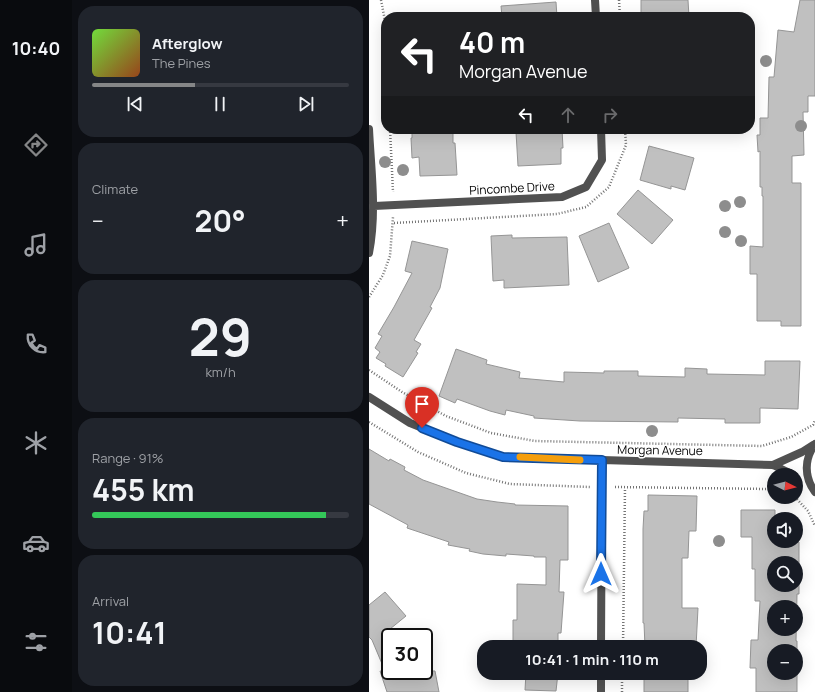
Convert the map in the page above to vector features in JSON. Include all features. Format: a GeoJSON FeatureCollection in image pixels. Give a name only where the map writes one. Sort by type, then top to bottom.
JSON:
{"type":"FeatureCollection","features":[{"type":"Feature","properties":{"kind":"street"},"geometry":{"type":"LineString","coordinates":[[595,0],[596,12]]}},
{"type":"Feature","properties":{"kind":"street"},"geometry":{"type":"LineString","coordinates":[[369,129],[374,206],[372,236],[369,252]]}},
{"type":"Feature","properties":{"kind":"street","name":"Pincombe Drive"},"geometry":{"type":"LineString","coordinates":[[374,206],[562,198],[586,187],[602,160],[601,134]]}},
{"type":"Feature","properties":{"kind":"street","name":"Morgan Avenue"},"geometry":{"type":"LineString","coordinates":[[369,397],[410,423],[457,442],[503,457],[773,465],[780,468]]}},
{"type":"Feature","properties":{"kind":"street"},"geometry":{"type":"LineString","coordinates":[[814,490],[807,473],[807,465],[808,457],[815,444]]}},
{"type":"Feature","properties":{"kind":"street","name":"Morgan Avenue"},"geometry":{"type":"LineString","coordinates":[[773,465],[802,452],[815,444]]}},
{"type":"Feature","properties":{"kind":"street"},"geometry":{"type":"LineString","coordinates":[[601,640],[602,460]]}},
{"type":"Feature","properties":{"kind":"street","name":"Morgan Avenue"},"geometry":{"type":"LineString","coordinates":[[803,481],[814,490]]}},
{"type":"Feature","properties":{"kind":"street"},"geometry":{"type":"LineString","coordinates":[[601,680],[601,692]]}},
{"type":"Feature","properties":{"kind":"path"},"geometry":{"type":"LineString","coordinates":[[381,0],[383,12]]}},
{"type":"Feature","properties":{"kind":"path"},"geometry":{"type":"LineString","coordinates":[[619,0],[620,12]]}},
{"type":"Feature","properties":{"kind":"path"},"geometry":{"type":"LineString","coordinates":[[369,370],[403,392],[446,416],[491,433],[535,441],[762,446],[791,437],[813,425],[815,420]]}},
{"type":"Feature","properties":{"kind":"path"},"geometry":{"type":"LineString","coordinates":[[369,422],[417,452],[466,473],[510,484],[602,487],[767,489]]}},
{"type":"Feature","properties":{"kind":"path"},"geometry":{"type":"LineString","coordinates":[[623,640],[625,487]]}},
{"type":"Feature","properties":{"kind":"path"},"geometry":{"type":"LineString","coordinates":[[802,504],[809,511],[815,526]]}},
{"type":"Feature","properties":{"kind":"path"},"geometry":{"type":"LineString","coordinates":[[622,680],[622,692]]}},
{"type":"Feature","properties":{"kind":"building"},"geometry":{"type":"Polygon","coordinates":[[[641,0],[688,0],[689,12],[641,12],[641,0]]]}},
{"type":"Feature","properties":{"kind":"building"},"geometry":{"type":"Polygon","coordinates":[[[800,0],[815,0],[815,96],[808,96],[808,112],[803,112],[804,155],[792,156],[792,183],[801,183],[801,326],[781,326],[781,321],[757,321],[757,274],[750,274],[750,246],[763,247],[763,196],[762,187],[760,187],[760,151],[758,152],[757,135],[760,135],[760,118],[768,118],[769,77],[774,77],[778,30],[794,32],[800,0]]]}},
{"type":"Feature","properties":{"kind":"building"},"geometry":{"type":"Polygon","coordinates":[[[556,2],[557,12],[502,12],[501,6],[556,2]]]}},
{"type":"Feature","properties":{"kind":"building"},"geometry":{"type":"Polygon","coordinates":[[[412,134],[453,134],[457,175],[420,176],[419,157],[412,158],[412,134]]]}},
{"type":"Feature","properties":{"kind":"building"},"geometry":{"type":"Polygon","coordinates":[[[516,134],[562,134],[563,148],[561,148],[561,164],[518,166],[516,134]]]}},
{"type":"Feature","properties":{"kind":"building"},"geometry":{"type":"Polygon","coordinates":[[[649,146],[694,158],[685,190],[671,186],[671,189],[640,180],[649,146]]]}},
{"type":"Feature","properties":{"kind":"building"},"geometry":{"type":"Polygon","coordinates":[[[638,190],[673,220],[652,244],[617,214],[638,190]]]}},
{"type":"Feature","properties":{"kind":"building"},"geometry":{"type":"Polygon","coordinates":[[[609,223],[629,268],[598,282],[579,236],[609,223]]]}},
{"type":"Feature","properties":{"kind":"building"},"geometry":{"type":"Polygon","coordinates":[[[512,235],[512,238],[567,237],[569,285],[504,288],[504,280],[493,281],[491,236],[512,235]]]}},
{"type":"Feature","properties":{"kind":"building"},"geometry":{"type":"Polygon","coordinates":[[[412,241],[448,249],[440,288],[430,307],[432,308],[414,340],[421,344],[416,352],[418,353],[403,377],[385,366],[386,364],[376,358],[380,352],[375,348],[382,336],[378,334],[412,273],[405,271],[412,241]]]}},
{"type":"Feature","properties":{"kind":"building"},"geometry":{"type":"Polygon","coordinates":[[[456,349],[487,360],[486,364],[520,372],[519,378],[564,382],[564,372],[604,373],[604,371],[638,371],[638,376],[685,377],[685,368],[707,369],[707,374],[765,375],[765,361],[800,361],[798,409],[760,408],[760,423],[725,423],[725,419],[678,418],[678,422],[580,421],[534,418],[534,416],[506,410],[505,415],[457,399],[455,403],[439,396],[456,349]]]}},
{"type":"Feature","properties":{"kind":"building"},"geometry":{"type":"Polygon","coordinates":[[[369,449],[389,461],[390,459],[405,467],[404,470],[423,480],[477,499],[515,505],[568,506],[568,560],[560,560],[559,592],[564,592],[561,633],[558,633],[558,640],[513,640],[513,620],[517,620],[517,584],[546,585],[546,557],[483,554],[469,551],[470,549],[448,545],[449,542],[407,528],[408,525],[369,504],[369,449]]]}},
{"type":"Feature","properties":{"kind":"building"},"geometry":{"type":"Polygon","coordinates":[[[648,495],[697,496],[696,531],[689,531],[688,558],[682,558],[682,608],[698,608],[696,640],[645,640],[643,623],[643,529],[644,511],[648,511],[648,495]]]}},
{"type":"Feature","properties":{"kind":"building"},"geometry":{"type":"Polygon","coordinates":[[[741,510],[775,510],[775,512],[767,512],[767,548],[799,548],[799,556],[767,556],[767,592],[799,592],[799,594],[797,594],[797,600],[767,600],[767,636],[796,636],[797,644],[767,644],[767,680],[797,680],[797,692],[756,692],[756,668],[750,668],[751,640],[758,640],[760,601],[755,601],[755,569],[752,569],[752,537],[741,537],[741,510]]]}},
{"type":"Feature","properties":{"kind":"building"},"geometry":{"type":"Polygon","coordinates":[[[385,592],[406,616],[391,628],[381,628],[381,661],[372,640],[369,637],[369,605],[385,592]]]}},
{"type":"Feature","properties":{"kind":"building"},"geometry":{"type":"Polygon","coordinates":[[[433,671],[435,671],[439,692],[387,692],[383,680],[433,680],[433,671]]]}},
{"type":"Feature","properties":{"kind":"building"},"geometry":{"type":"Polygon","coordinates":[[[526,680],[557,680],[556,691],[525,690],[526,680]]]}},
{"type":"Feature","properties":{"kind":"building"},"geometry":{"type":"Polygon","coordinates":[[[644,680],[688,680],[688,692],[644,692],[644,680]]]}},
{"type":"Feature","properties":{"kind":"slow traffic"},"geometry":{"type":"LineString","coordinates":[[520,457],[580,460]]}},
{"type":"Feature","properties":{"kind":"route"},"geometry":{"type":"LineString","coordinates":[[422,428],[457,442],[503,457],[602,460],[601,574]]}}]}
